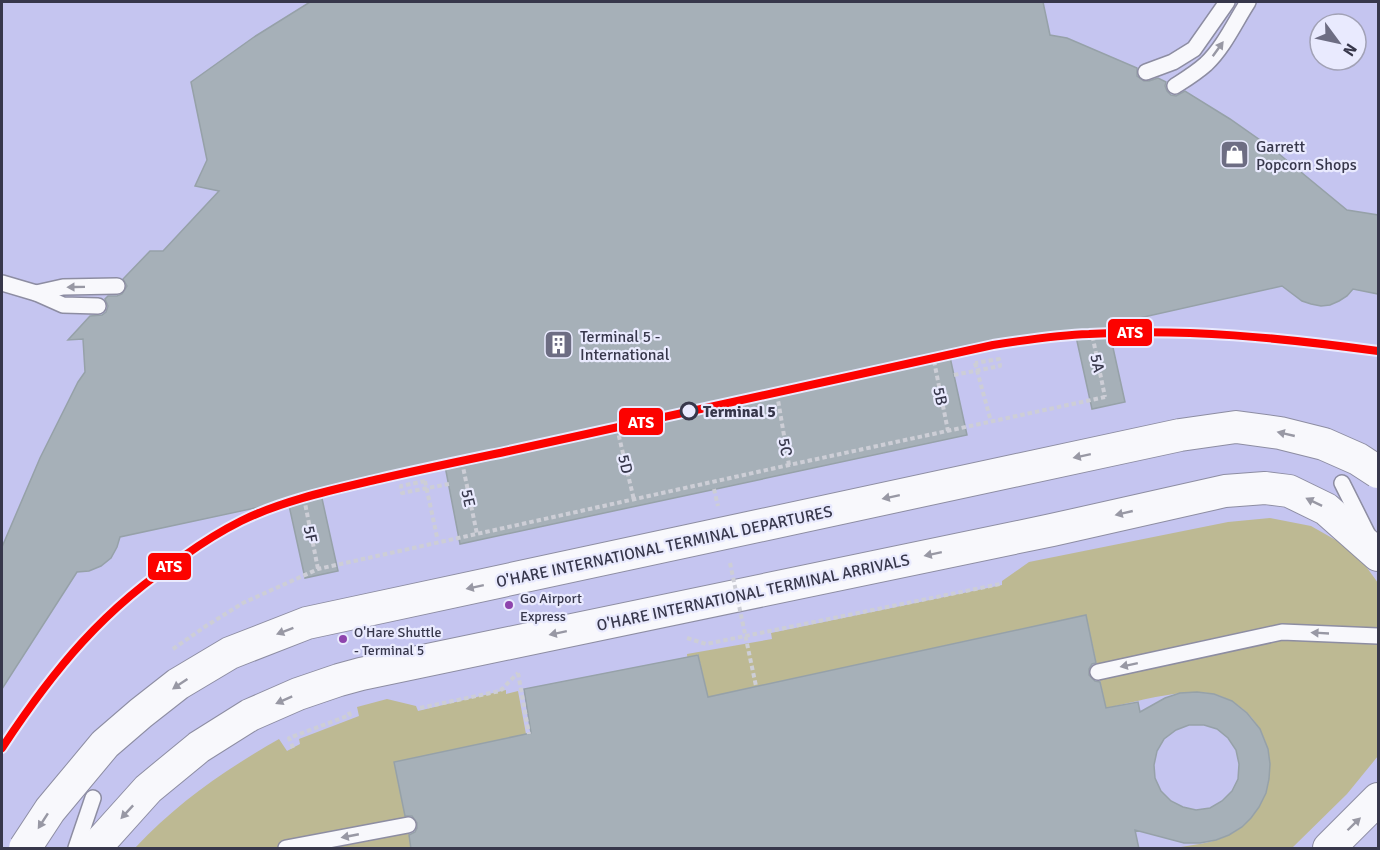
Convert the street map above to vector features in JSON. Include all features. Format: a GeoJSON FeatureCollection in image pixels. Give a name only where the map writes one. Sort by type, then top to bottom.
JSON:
{"type":"FeatureCollection","features":[{"type":"Feature","properties":{"kind":"street","name":"O'HARE INTERNATIONAL TERMINAL DEPARTURES"},"geometry":{"type":"LineString","coordinates":[[25,849],[50,810],[105,744],[141,713],[178,684],[230,653],[307,623],[1214,430],[1236,427],[1280,433],[1324,444],[1358,459],[1378,472]]}},
{"type":"Feature","properties":{"kind":"street","name":"O'HARE INTERNATIONAL TERMINAL ARRIVALS"},"geometry":{"type":"LineString","coordinates":[[94,849],[148,789],[199,747],[250,715],[298,694],[361,674],[1052,530],[1225,490],[1265,488],[1289,491],[1326,508],[1377,553]]}},
{"type":"Feature","properties":{"kind":"street"},"geometry":{"type":"LineString","coordinates":[[1329,849],[1378,799]]}},
{"type":"Feature","properties":{"kind":"lane"},"geometry":{"type":"LineString","coordinates":[[1146,72],[1173,62],[1194,49],[1227,2]]}},
{"type":"Feature","properties":{"kind":"lane"},"geometry":{"type":"LineString","coordinates":[[1175,86],[1208,63],[1248,2]]}},
{"type":"Feature","properties":{"kind":"lane"},"geometry":{"type":"LineString","coordinates":[[2,283],[36,293],[63,305],[98,306]]}},
{"type":"Feature","properties":{"kind":"lane"},"geometry":{"type":"LineString","coordinates":[[36,293],[63,287],[117,286]]}},
{"type":"Feature","properties":{"kind":"lane","name":"O'HARE INTERNATIONAL TERMINAL ARRIVALS"},"geometry":{"type":"LineString","coordinates":[[1342,483],[1377,553]]}},
{"type":"Feature","properties":{"kind":"lane"},"geometry":{"type":"LineString","coordinates":[[1098,672],[1282,632],[1378,636]]}},
{"type":"Feature","properties":{"kind":"lane"},"geometry":{"type":"LineString","coordinates":[[76,849],[93,798]]}},
{"type":"Feature","properties":{"kind":"lane"},"geometry":{"type":"LineString","coordinates":[[286,849],[408,825]]}},
{"type":"Feature","properties":{"kind":"path","name":"5A"},"geometry":{"type":"LineString","coordinates":[[1091,329],[1105,397]]}},
{"type":"Feature","properties":{"kind":"path"},"geometry":{"type":"LineString","coordinates":[[954,375],[1000,366],[999,359],[975,363],[990,418]]}},
{"type":"Feature","properties":{"kind":"path","name":"5B"},"geometry":{"type":"LineString","coordinates":[[934,361],[948,431]]}},
{"type":"Feature","properties":{"kind":"path","name":"5C"},"geometry":{"type":"LineString","coordinates":[[777,394],[789,465]]}},
{"type":"Feature","properties":{"kind":"path","name":"5D"},"geometry":{"type":"LineString","coordinates":[[617,428],[634,500]]}},
{"type":"Feature","properties":{"kind":"path","name":"5E"},"geometry":{"type":"LineString","coordinates":[[462,462],[477,534]]}},
{"type":"Feature","properties":{"kind":"path"},"geometry":{"type":"LineString","coordinates":[[437,537],[425,481],[401,486],[402,494],[449,484]]}},
{"type":"Feature","properties":{"kind":"path"},"geometry":{"type":"LineString","coordinates":[[714,489],[718,510]]}},
{"type":"Feature","properties":{"kind":"path","name":"5F"},"geometry":{"type":"LineString","coordinates":[[304,498],[318,569]]}},
{"type":"Feature","properties":{"kind":"path"},"geometry":{"type":"LineString","coordinates":[[728,553],[756,686]]}},
{"type":"Feature","properties":{"kind":"path"},"geometry":{"type":"LineString","coordinates":[[682,636],[706,644],[1000,584]]}},
{"type":"Feature","properties":{"kind":"path"},"geometry":{"type":"LineString","coordinates":[[420,708],[500,691],[518,673],[529,734]]}},
{"type":"Feature","properties":{"kind":"path"},"geometry":{"type":"LineString","coordinates":[[293,748],[289,738],[350,715],[348,710]]}},
{"type":"Feature","properties":{"kind":"shaded area"},"geometry":{"type":"Polygon","coordinates":[[[2,2],[1378,2],[1378,848],[2,848],[2,2]]]}},
{"type":"Feature","properties":{"kind":"shaded area"},"geometry":{"type":"Polygon","coordinates":[[[1270,518],[1311,526],[1355,551],[1378,583],[1378,756],[1347,794],[1292,848],[1175,848],[1229,835],[1244,825],[1258,809],[1267,790],[1270,770],[1268,750],[1261,732],[1250,716],[1234,703],[1214,694],[1189,692],[1106,708],[1086,615],[708,697],[698,654],[688,666],[687,654],[772,639],[771,633],[1002,585],[1002,581],[1029,562],[1228,522],[1270,518]]]}},
{"type":"Feature","properties":{"kind":"shaded area"},"geometry":{"type":"Polygon","coordinates":[[[506,690],[506,694],[518,691],[526,734],[402,801],[411,848],[135,848],[185,801],[279,739],[287,751],[300,744],[299,739],[359,716],[357,707],[387,699],[416,706],[418,711],[506,690]]]}},
{"type":"Feature","properties":{"kind":"building","name":"Terminal 5 - International"},"geometry":{"type":"Polygon","coordinates":[[[310,2],[1043,2],[1050,35],[1067,38],[1137,68],[1137,76],[1144,81],[1158,78],[1166,82],[1165,86],[1171,95],[1176,96],[1185,91],[1273,149],[1347,210],[1378,215],[1378,294],[1353,289],[1339,301],[1321,306],[1302,301],[1282,286],[1108,325],[1125,402],[1092,409],[1075,332],[950,357],[967,435],[460,544],[445,466],[321,494],[338,571],[305,578],[288,501],[120,537],[111,558],[101,566],[89,571],[77,572],[2,689],[2,547],[40,458],[85,372],[83,339],[68,340],[90,316],[102,315],[106,312],[108,306],[105,299],[108,296],[122,294],[127,286],[123,279],[150,251],[163,251],[219,191],[195,186],[207,160],[191,82],[254,37],[310,2]]]}},
{"type":"Feature","properties":{"kind":"building"},"geometry":{"type":"Polygon","coordinates":[[[1086,615],[1096,663],[1092,664],[1089,669],[1089,675],[1095,681],[1100,682],[1106,708],[1138,702],[1140,712],[1165,698],[1180,693],[1197,692],[1214,694],[1232,701],[1247,713],[1260,729],[1268,749],[1269,779],[1266,793],[1259,807],[1242,827],[1229,835],[1200,843],[1184,843],[1135,830],[1139,849],[411,849],[409,835],[415,832],[417,823],[412,816],[405,816],[394,762],[531,733],[524,689],[698,655],[708,697],[1086,615]],[[1189,725],[1176,730],[1164,739],[1157,751],[1154,765],[1155,778],[1161,791],[1171,801],[1196,810],[1210,808],[1222,801],[1232,791],[1238,779],[1239,764],[1236,750],[1228,738],[1217,729],[1204,725],[1189,725]]]}},
{"type":"Feature","properties":{"kind":"transit line","name":"ATS"},"geometry":{"type":"LineString","coordinates":[[2,748],[61,666],[82,642],[129,597],[155,576],[226,529],[274,507],[308,496],[993,345],[1065,335],[1125,332],[1198,333],[1270,338],[1378,351]]}},
{"type":"Feature","properties":{"kind":"place","name":"Garrett Popcorn Shops"},"geometry":{"type":"Point","coordinates":[1235,155]}},
{"type":"Feature","properties":{"kind":"place","name":"Terminal 5 - International"},"geometry":{"type":"Point","coordinates":[559,345]}},
{"type":"Feature","properties":{"kind":"place","name":"Terminal 5"},"geometry":{"type":"Point","coordinates":[689,411]}},
{"type":"Feature","properties":{"kind":"place","name":"Go Airport Express"},"geometry":{"type":"Point","coordinates":[509,605]}},
{"type":"Feature","properties":{"kind":"place","name":"O'Hare Shuttle - Terminal 5"},"geometry":{"type":"Point","coordinates":[343,639]}}]}
